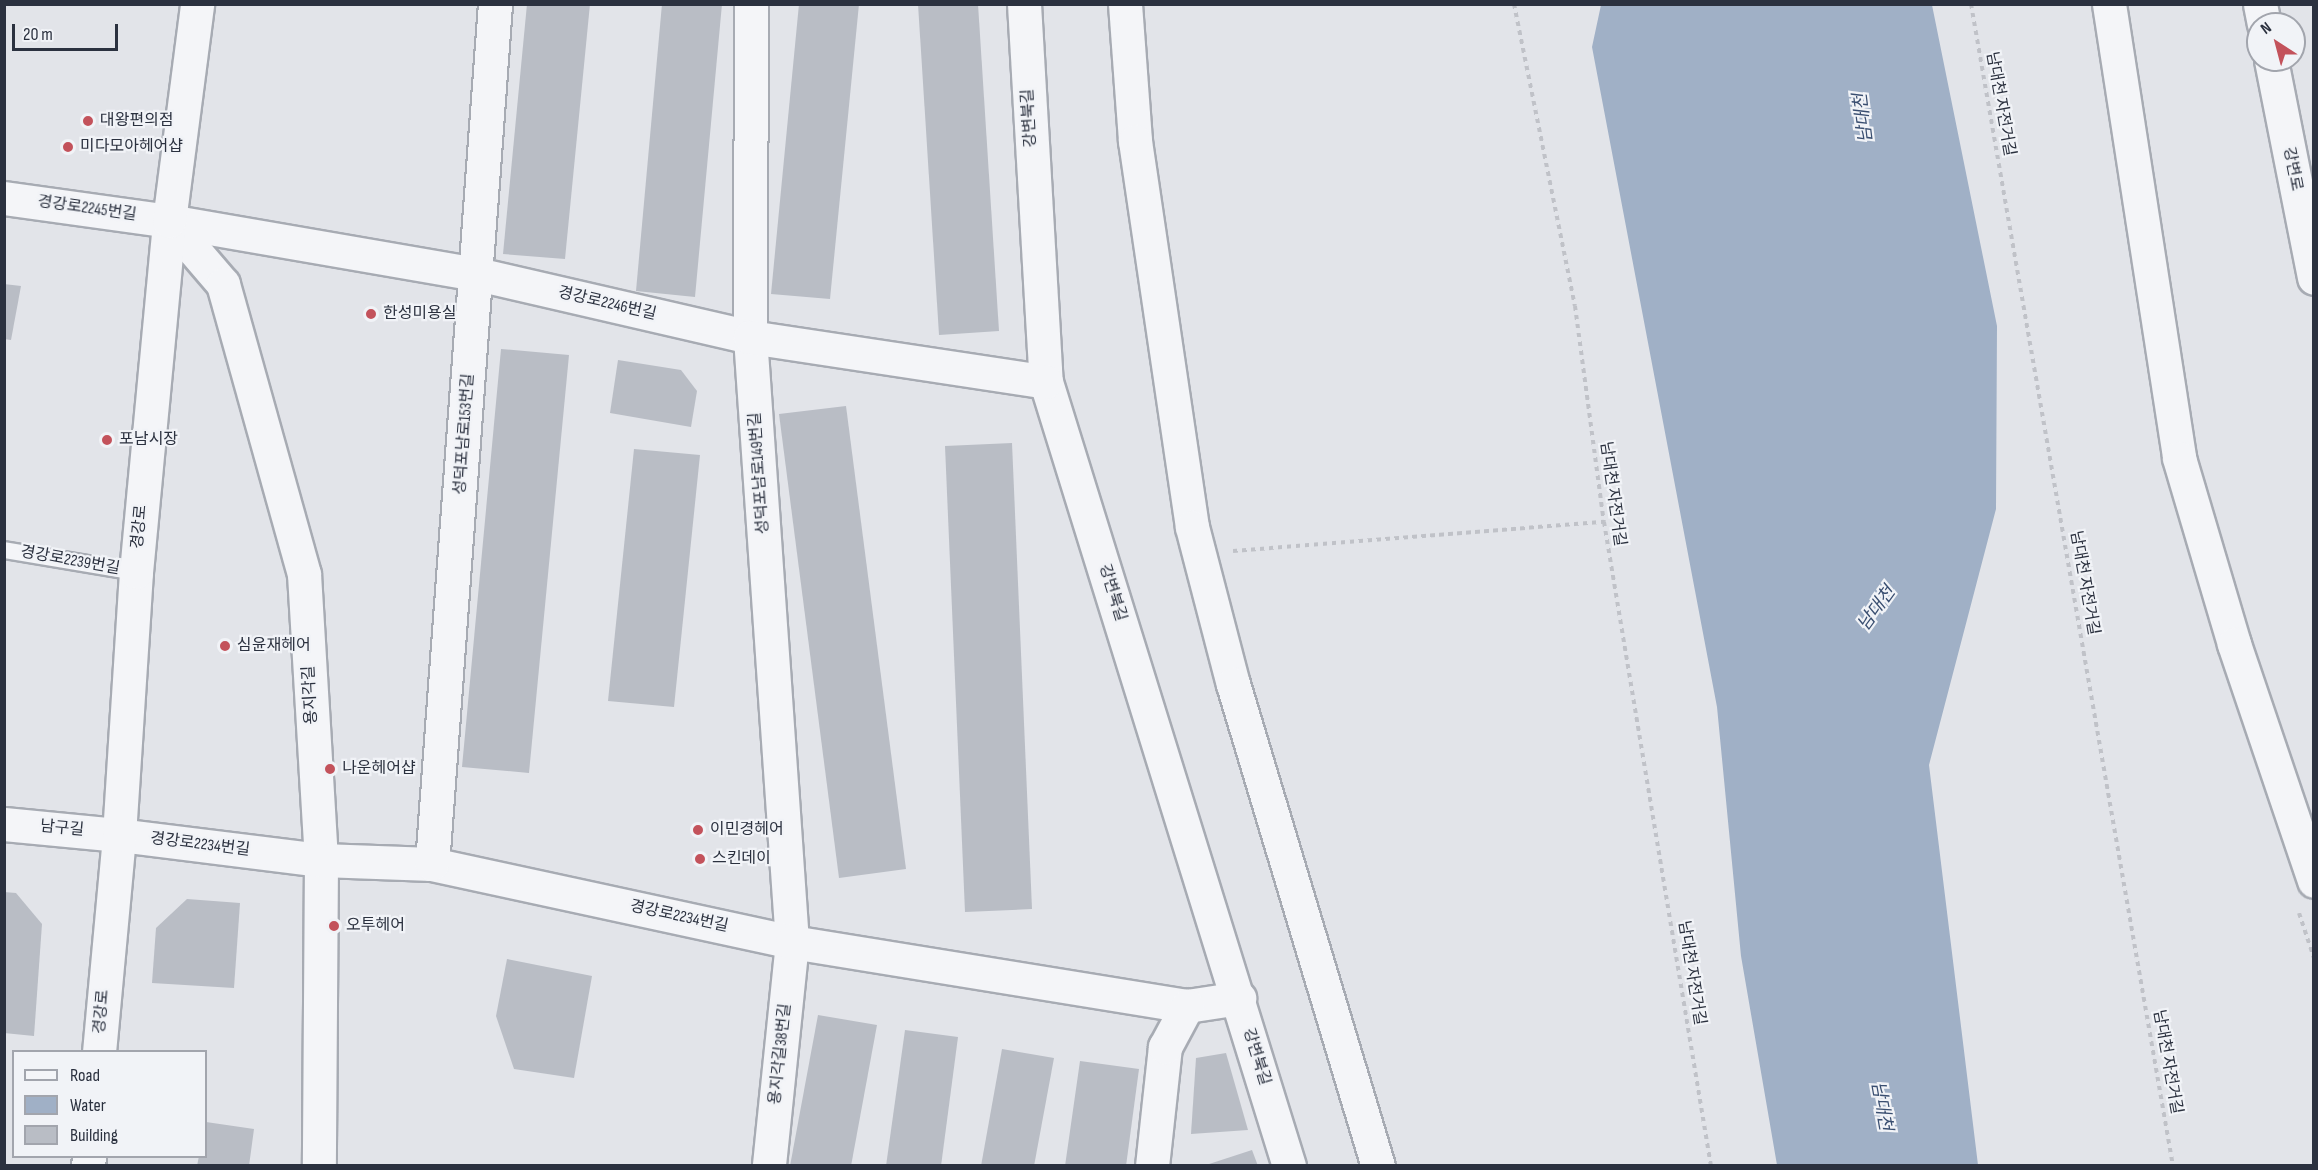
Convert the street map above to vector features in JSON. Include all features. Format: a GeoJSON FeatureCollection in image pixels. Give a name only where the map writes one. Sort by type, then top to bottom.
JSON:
{"type":"FeatureCollection","features":[{"type":"Feature","properties":{"kind":"street","name":"경강로"},"geometry":{"type":"LineString","coordinates":[[99,1050],[119,835],[136,572],[169,220],[197,4]]}},
{"type":"Feature","properties":{"kind":"street","name":"성덕포남로153번길"},"geometry":{"type":"LineString","coordinates":[[432,864],[495,4]]}},
{"type":"Feature","properties":{"kind":"street","name":"성덕포남로149번길"},"geometry":{"type":"LineString","coordinates":[[752,4],[750,337],[792,942]]}},
{"type":"Feature","properties":{"kind":"street","name":"강변북길"},"geometry":{"type":"LineString","coordinates":[[1024,4],[1046,382],[1239,998],[1289,1166]]}},
{"type":"Feature","properties":{"kind":"street"},"geometry":{"type":"LineString","coordinates":[[1125,4],[1136,141],[1192,527],[1233,684],[1378,1166]]}},
{"type":"Feature","properties":{"kind":"street"},"geometry":{"type":"LineString","coordinates":[[2109,4],[2179,458],[2234,644],[2313,881]]}},
{"type":"Feature","properties":{"kind":"street","name":"강변로"},"geometry":{"type":"LineString","coordinates":[[2273,72],[2313,278]]}},
{"type":"Feature","properties":{"kind":"street","name":"경강로2245번길"},"geometry":{"type":"LineString","coordinates":[[4,198],[169,220]]}},
{"type":"Feature","properties":{"kind":"street","name":"경강로2246번길"},"geometry":{"type":"LineString","coordinates":[[169,220],[477,274],[750,337],[1046,382]]}},
{"type":"Feature","properties":{"kind":"street","name":"용지각길"},"geometry":{"type":"LineString","coordinates":[[169,220],[224,284],[304,574],[321,860],[319,1166]]}},
{"type":"Feature","properties":{"kind":"street","name":"남구길"},"geometry":{"type":"LineString","coordinates":[[4,824],[119,835]]}},
{"type":"Feature","properties":{"kind":"street","name":"경강로2234번길"},"geometry":{"type":"LineString","coordinates":[[119,835],[321,860],[432,864],[792,942],[1187,1006],[1239,998]]}},
{"type":"Feature","properties":{"kind":"street","name":"용지각길38번길"},"geometry":{"type":"LineString","coordinates":[[769,1166],[792,942]]}},
{"type":"Feature","properties":{"kind":"street"},"geometry":{"type":"LineString","coordinates":[[1152,1166],[1164,1047],[1187,1006]]}},
{"type":"Feature","properties":{"kind":"lane","name":"경강로2239번길"},"geometry":{"type":"LineString","coordinates":[[4,550],[136,572]]}},
{"type":"Feature","properties":{"kind":"path","name":"남대천 자전거길"},"geometry":{"type":"LineString","coordinates":[[1514,4],[1575,306],[1604,522],[1711,1166]]}},
{"type":"Feature","properties":{"kind":"path","name":"남대천 자전거길"},"geometry":{"type":"LineString","coordinates":[[1971,4],[2173,1166]]}},
{"type":"Feature","properties":{"kind":"path"},"geometry":{"type":"LineString","coordinates":[[1200,553],[1604,522]]}},
{"type":"Feature","properties":{"kind":"water","name":"남대천"},"geometry":{"type":"Polygon","coordinates":[[[1601,5],[1932,5],[1997,326],[1996,509],[1929,765],[1978,1165],[1777,1165],[1741,956],[1717,707],[1592,47],[1601,5]]]}},
{"type":"Feature","properties":{"kind":"building"},"geometry":{"type":"Polygon","coordinates":[[[527,4],[590,4],[565,259],[503,254],[527,4]]]}},
{"type":"Feature","properties":{"kind":"building"},"geometry":{"type":"Polygon","coordinates":[[[662,4],[722,4],[695,297],[636,291],[662,4]]]}},
{"type":"Feature","properties":{"kind":"building"},"geometry":{"type":"Polygon","coordinates":[[[799,4],[859,4],[830,299],[771,294],[799,4]]]}},
{"type":"Feature","properties":{"kind":"building"},"geometry":{"type":"Polygon","coordinates":[[[918,4],[978,4],[999,331],[939,335],[918,4]]]}},
{"type":"Feature","properties":{"kind":"building"},"geometry":{"type":"Polygon","coordinates":[[[4,284],[21,286],[11,340],[4,339],[4,284]]]}},
{"type":"Feature","properties":{"kind":"building"},"geometry":{"type":"Polygon","coordinates":[[[501,349],[569,355],[529,773],[462,767],[501,349]]]}},
{"type":"Feature","properties":{"kind":"building"},"geometry":{"type":"Polygon","coordinates":[[[618,360],[681,370],[697,391],[691,427],[610,413],[618,360]]]}},
{"type":"Feature","properties":{"kind":"building"},"geometry":{"type":"Polygon","coordinates":[[[846,406],[906,869],[839,878],[779,414],[846,406]]]}},
{"type":"Feature","properties":{"kind":"building"},"geometry":{"type":"Polygon","coordinates":[[[1012,443],[1032,909],[965,912],[945,446],[1012,443]]]}},
{"type":"Feature","properties":{"kind":"building"},"geometry":{"type":"Polygon","coordinates":[[[634,449],[700,455],[674,707],[608,701],[634,449]]]}},
{"type":"Feature","properties":{"kind":"building"},"geometry":{"type":"Polygon","coordinates":[[[4,892],[16,893],[42,924],[34,1036],[4,1033],[4,892]]]}},
{"type":"Feature","properties":{"kind":"building"},"geometry":{"type":"Polygon","coordinates":[[[187,899],[240,903],[234,988],[152,983],[156,928],[187,899]]]}},
{"type":"Feature","properties":{"kind":"building"},"geometry":{"type":"Polygon","coordinates":[[[507,959],[592,976],[574,1078],[514,1069],[496,1016],[507,959]]]}},
{"type":"Feature","properties":{"kind":"building"},"geometry":{"type":"Polygon","coordinates":[[[818,1015],[877,1025],[851,1166],[790,1166],[818,1015]]]}},
{"type":"Feature","properties":{"kind":"building"},"geometry":{"type":"Polygon","coordinates":[[[905,1030],[958,1037],[941,1166],[886,1166],[905,1030]]]}},
{"type":"Feature","properties":{"kind":"building"},"geometry":{"type":"Polygon","coordinates":[[[1002,1049],[1054,1058],[1034,1166],[981,1166],[1002,1049]]]}},
{"type":"Feature","properties":{"kind":"building"},"geometry":{"type":"Polygon","coordinates":[[[1226,1053],[1248,1130],[1191,1134],[1196,1058],[1226,1053]]]}},
{"type":"Feature","properties":{"kind":"building"},"geometry":{"type":"Polygon","coordinates":[[[1080,1061],[1139,1069],[1126,1166],[1065,1166],[1080,1061]]]}},
{"type":"Feature","properties":{"kind":"building"},"geometry":{"type":"Polygon","coordinates":[[[207,1122],[254,1129],[249,1166],[197,1166],[199,1158],[207,1158],[207,1122]]]}},
{"type":"Feature","properties":{"kind":"building"},"geometry":{"type":"Polygon","coordinates":[[[1252,1150],[1258,1166],[1206,1166],[1206,1165],[1252,1150]]]}},
{"type":"Feature","properties":{"kind":"place","name":"대왕편의점"},"geometry":{"type":"Point","coordinates":[88,121]}},
{"type":"Feature","properties":{"kind":"place","name":"미다모아헤어샵"},"geometry":{"type":"Point","coordinates":[68,147]}},
{"type":"Feature","properties":{"kind":"place","name":"한성미용실"},"geometry":{"type":"Point","coordinates":[371,314]}},
{"type":"Feature","properties":{"kind":"place","name":"포남시장"},"geometry":{"type":"Point","coordinates":[107,440]}},
{"type":"Feature","properties":{"kind":"place","name":"심윤재헤어"},"geometry":{"type":"Point","coordinates":[225,646]}},
{"type":"Feature","properties":{"kind":"place","name":"나운헤어샵"},"geometry":{"type":"Point","coordinates":[330,769]}},
{"type":"Feature","properties":{"kind":"place","name":"이민경헤어"},"geometry":{"type":"Point","coordinates":[698,830]}},
{"type":"Feature","properties":{"kind":"place","name":"스킨데이"},"geometry":{"type":"Point","coordinates":[700,859]}},
{"type":"Feature","properties":{"kind":"place","name":"오투헤어"},"geometry":{"type":"Point","coordinates":[334,926]}}]}
